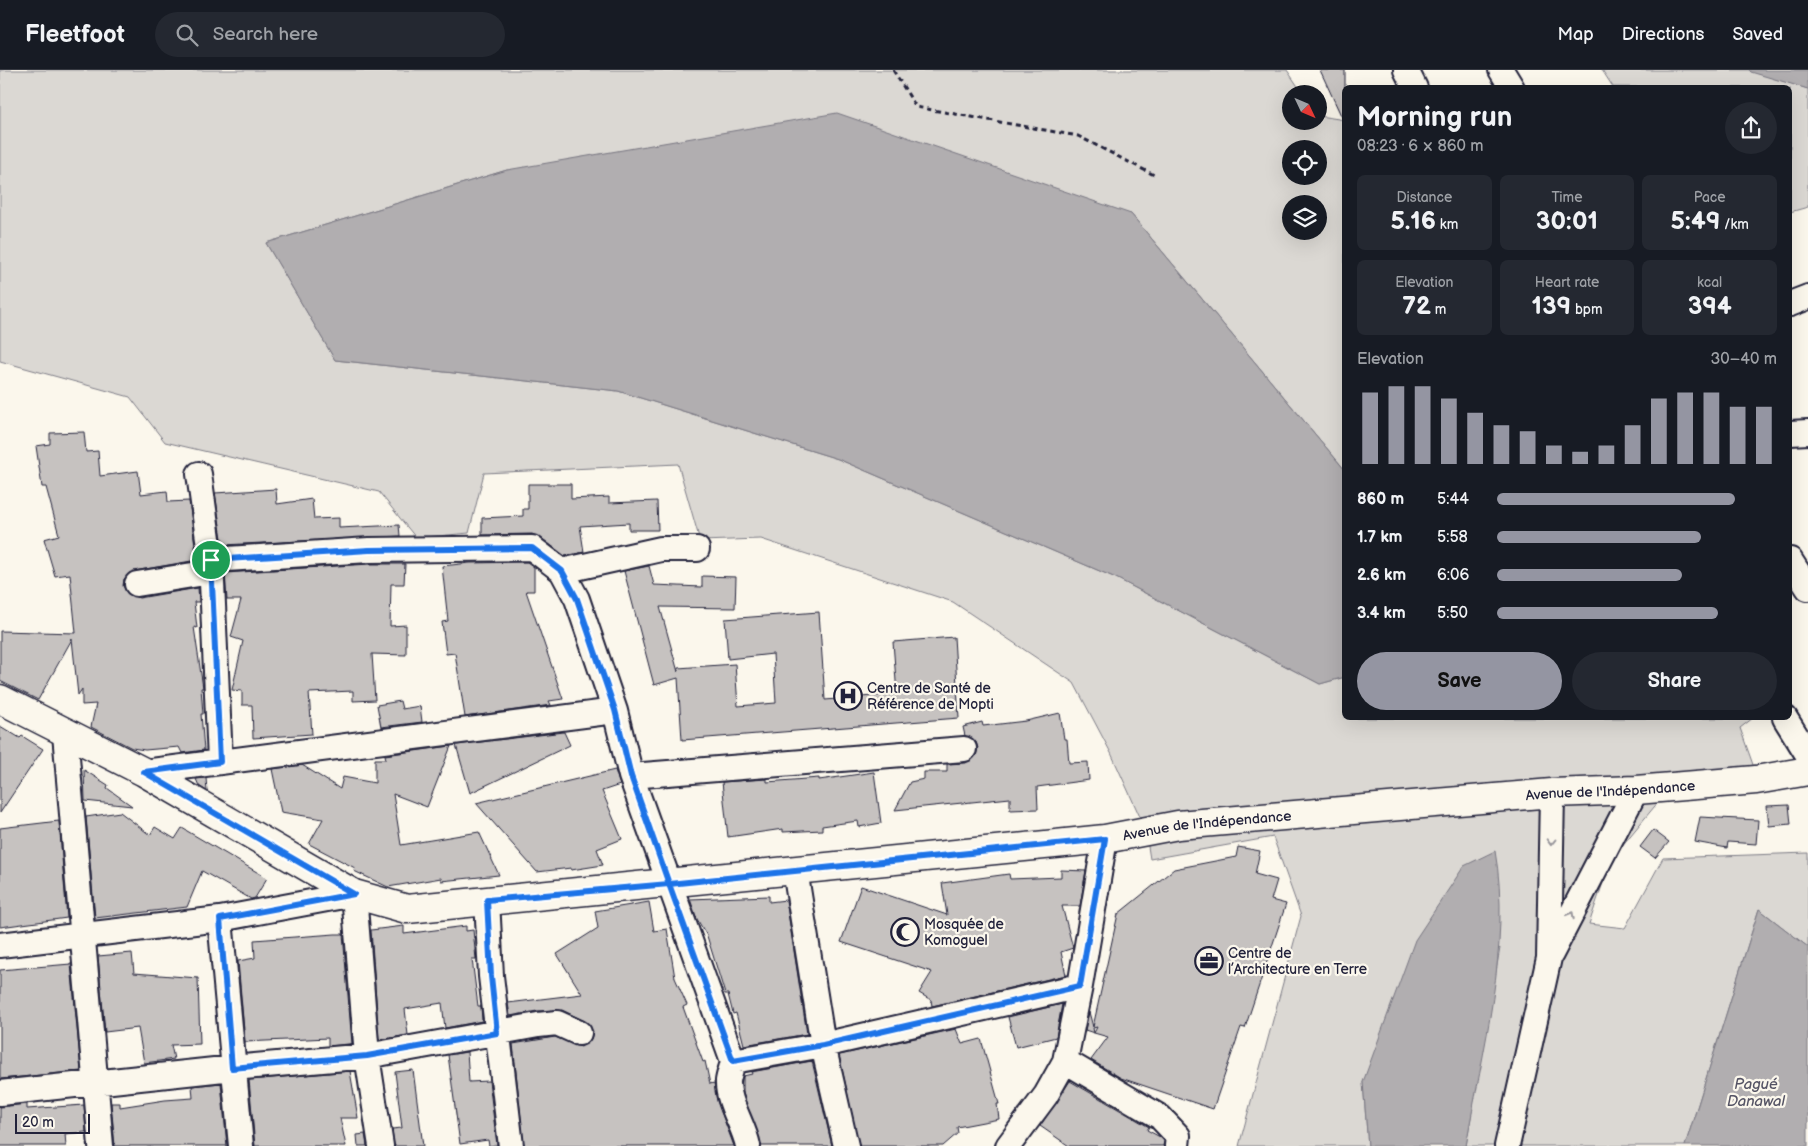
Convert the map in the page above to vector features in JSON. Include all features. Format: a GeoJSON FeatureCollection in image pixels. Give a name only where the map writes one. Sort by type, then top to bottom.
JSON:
{"type":"FeatureCollection","features":[{"type":"Feature","properties":{"kind":"main road","name":"Avenue de l'Indépendance"},"geometry":{"type":"LineString","coordinates":[[0,699],[65,734],[144,772],[354,894],[407,909],[1105,839],[1178,826],[1552,793],[1636,790],[1756,780],[1808,771]]}},
{"type":"Feature","properties":{"kind":"street"},"geometry":{"type":"LineString","coordinates":[[1406,70],[1414,85]]}},
{"type":"Feature","properties":{"kind":"street"},"geometry":{"type":"LineString","coordinates":[[1501,70],[1510,85]]}},
{"type":"Feature","properties":{"kind":"street"},"geometry":{"type":"LineString","coordinates":[[1792,303],[1808,297]]}},
{"type":"Feature","properties":{"kind":"street"},"geometry":{"type":"LineString","coordinates":[[1792,433],[1808,432]]}},
{"type":"Feature","properties":{"kind":"street"},"geometry":{"type":"LineString","coordinates":[[199,474],[211,566],[220,762]]}},
{"type":"Feature","properties":{"kind":"street"},"geometry":{"type":"LineString","coordinates":[[137,584],[211,566],[369,550],[532,548],[562,571],[577,599],[615,710],[631,776],[733,1061],[728,1082],[748,1146]]}},
{"type":"Feature","properties":{"kind":"street"},"geometry":{"type":"LineString","coordinates":[[562,571],[661,549],[697,549]]}},
{"type":"Feature","properties":{"kind":"street"},"geometry":{"type":"LineString","coordinates":[[1792,555],[1808,554]]}},
{"type":"Feature","properties":{"kind":"street"},"geometry":{"type":"LineString","coordinates":[[1792,563],[1808,588]]}},
{"type":"Feature","properties":{"kind":"street"},"geometry":{"type":"LineString","coordinates":[[144,772],[615,710]]}},
{"type":"Feature","properties":{"kind":"street"},"geometry":{"type":"LineString","coordinates":[[1786,720],[1808,755]]}},
{"type":"Feature","properties":{"kind":"street"},"geometry":{"type":"LineString","coordinates":[[65,734],[101,1146]]}},
{"type":"Feature","properties":{"kind":"street"},"geometry":{"type":"LineString","coordinates":[[631,776],[964,749]]}},
{"type":"Feature","properties":{"kind":"street"},"geometry":{"type":"LineString","coordinates":[[1549,958],[1636,790]]}},
{"type":"Feature","properties":{"kind":"street"},"geometry":{"type":"LineString","coordinates":[[1507,1146],[1549,958],[1552,793]]}},
{"type":"Feature","properties":{"kind":"street"},"geometry":{"type":"LineString","coordinates":[[1008,1146],[1046,1095],[1065,1061],[1105,839]]}},
{"type":"Feature","properties":{"kind":"street"},"geometry":{"type":"LineString","coordinates":[[795,870],[823,1045],[846,1146]]}},
{"type":"Feature","properties":{"kind":"street"},"geometry":{"type":"LineString","coordinates":[[0,945],[220,919],[354,894],[367,1056],[381,1146]]}},
{"type":"Feature","properties":{"kind":"street"},"geometry":{"type":"LineString","coordinates":[[487,900],[491,976],[511,1146]]}},
{"type":"Feature","properties":{"kind":"street"},"geometry":{"type":"LineString","coordinates":[[220,919],[232,1068],[241,1146]]}},
{"type":"Feature","properties":{"kind":"street"},"geometry":{"type":"LineString","coordinates":[[733,1061],[823,1045],[1080,986]]}},
{"type":"Feature","properties":{"kind":"street"},"geometry":{"type":"LineString","coordinates":[[0,1092],[367,1056],[497,1033],[515,1028],[557,1023],[579,1033]]}},
{"type":"Feature","properties":{"kind":"street"},"geometry":{"type":"LineString","coordinates":[[1065,1061],[1160,1117],[1178,1136],[1177,1146]]}},
{"type":"Feature","properties":{"kind":"path"},"geometry":{"type":"LineString","coordinates":[[893,70],[916,106],[1078,136],[1156,176]]}},
{"type":"Feature","properties":{"kind":"shaded area"},"geometry":{"type":"Polygon","coordinates":[[[0,70],[1287,70],[1297,85],[1282,85],[1282,130],[1328,130],[1328,117],[1342,120],[1342,466],[1131,214],[507,170],[266,243],[335,360],[618,391],[838,459],[1116,578],[1320,684],[1342,678],[1342,720],[1750,720],[1740,728],[1757,776],[1674,783],[1611,859],[1589,924],[1625,928],[1663,858],[1808,853],[1808,947],[1759,909],[1685,1146],[1466,1146],[1500,948],[1363,1082],[1368,1146],[1239,1146],[1301,916],[1273,837],[1150,859],[1145,828],[1111,753],[1074,683],[953,602],[761,539],[700,541],[678,464],[484,473],[469,533],[416,538],[379,492],[165,442],[130,397],[0,361],[0,70]]]}},
{"type":"Feature","properties":{"kind":"shaded area"},"geometry":{"type":"Polygon","coordinates":[[[1602,70],[1749,70],[1808,89],[1808,207],[1792,211],[1792,85],[1612,85],[1602,70]]]}},
{"type":"Feature","properties":{"kind":"water"},"geometry":{"type":"Polygon","coordinates":[[[1749,70],[1808,70],[1808,89],[1751,72],[1749,70]]]}},
{"type":"Feature","properties":{"kind":"water"},"geometry":{"type":"Polygon","coordinates":[[[837,113],[1131,214],[1342,466],[1342,678],[1320,684],[1116,578],[838,459],[618,391],[335,360],[266,243],[507,170],[837,113]]]}},
{"type":"Feature","properties":{"kind":"water"},"geometry":{"type":"Polygon","coordinates":[[[1495,851],[1499,887],[1498,961],[1487,1036],[1466,1146],[1368,1146],[1363,1082],[1415,940],[1464,866],[1495,851]]]}},
{"type":"Feature","properties":{"kind":"water","name":"Pagué Danawal"},"geometry":{"type":"Polygon","coordinates":[[[1759,909],[1808,947],[1808,1146],[1685,1146],[1759,909]]]}},
{"type":"Feature","properties":{"kind":"building"},"geometry":{"type":"Polygon","coordinates":[[[1320,70],[1345,70],[1345,85],[1342,85],[1342,118],[1320,70]]]}},
{"type":"Feature","properties":{"kind":"building"},"geometry":{"type":"Polygon","coordinates":[[[84,432],[86,452],[98,451],[100,476],[138,471],[141,494],[167,491],[168,502],[189,501],[197,560],[134,571],[124,579],[123,586],[127,593],[139,598],[198,588],[199,602],[194,602],[197,628],[194,627],[203,688],[201,688],[203,714],[201,714],[204,750],[182,753],[179,747],[145,750],[132,748],[91,727],[96,704],[82,705],[82,689],[78,695],[72,639],[38,700],[0,681],[0,631],[76,633],[70,574],[55,576],[44,539],[59,535],[46,487],[42,487],[36,446],[50,444],[50,433],[84,432]]]}},
{"type":"Feature","properties":{"kind":"building"},"geometry":{"type":"Polygon","coordinates":[[[528,484],[571,484],[571,499],[609,497],[609,503],[657,501],[658,530],[629,530],[629,523],[580,526],[584,552],[565,556],[540,537],[532,534],[482,535],[482,518],[523,516],[523,509],[528,509],[528,484]]]}},
{"type":"Feature","properties":{"kind":"building"},"geometry":{"type":"Polygon","coordinates":[[[276,489],[277,504],[312,499],[314,519],[339,518],[339,528],[399,525],[400,536],[223,545],[215,493],[276,489]]]}},
{"type":"Feature","properties":{"kind":"building"},"geometry":{"type":"Polygon","coordinates":[[[527,562],[534,567],[534,591],[526,591],[563,699],[549,701],[551,705],[465,717],[455,653],[446,654],[442,622],[448,621],[442,566],[470,563],[527,562]]]}},
{"type":"Feature","properties":{"kind":"building"},"geometry":{"type":"Polygon","coordinates":[[[370,564],[405,564],[404,584],[391,584],[390,626],[406,625],[406,655],[372,654],[375,700],[353,701],[353,691],[309,693],[312,734],[253,738],[252,705],[242,705],[242,691],[232,690],[243,641],[231,637],[241,600],[227,600],[225,573],[370,564]]]}},
{"type":"Feature","properties":{"kind":"building"},"geometry":{"type":"Polygon","coordinates":[[[649,566],[654,585],[702,587],[702,576],[736,577],[735,608],[660,607],[678,672],[678,668],[735,664],[738,706],[776,703],[773,654],[728,659],[725,619],[819,612],[825,700],[897,694],[893,642],[954,637],[959,718],[682,740],[678,678],[654,685],[624,571],[649,566]]]}},
{"type":"Feature","properties":{"kind":"building"},"geometry":{"type":"Polygon","coordinates":[[[400,701],[402,709],[420,706],[422,722],[381,727],[377,705],[400,701]]]}},
{"type":"Feature","properties":{"kind":"building"},"geometry":{"type":"Polygon","coordinates":[[[1060,713],[1064,739],[1067,739],[1069,763],[1088,762],[1089,780],[1037,787],[1038,809],[1010,810],[1010,798],[895,810],[910,782],[924,779],[924,772],[947,772],[947,764],[966,763],[976,755],[978,748],[976,742],[965,736],[963,727],[982,722],[983,726],[1026,721],[1060,713]]]}},
{"type":"Feature","properties":{"kind":"building"},"geometry":{"type":"Polygon","coordinates":[[[0,726],[20,738],[22,736],[43,749],[0,813],[0,726]]]}},
{"type":"Feature","properties":{"kind":"building"},"geometry":{"type":"Polygon","coordinates":[[[564,732],[570,745],[470,793],[456,745],[564,732]]]}},
{"type":"Feature","properties":{"kind":"building"},"geometry":{"type":"Polygon","coordinates":[[[451,746],[427,807],[393,794],[401,845],[479,832],[499,875],[441,881],[441,878],[388,887],[354,871],[355,868],[309,844],[323,819],[281,812],[272,769],[302,765],[340,789],[343,777],[375,783],[375,759],[386,759],[385,755],[451,746]]]}},
{"type":"Feature","properties":{"kind":"building"},"geometry":{"type":"Polygon","coordinates":[[[84,770],[108,785],[107,788],[132,806],[85,801],[84,770]]]}},
{"type":"Feature","properties":{"kind":"building"},"geometry":{"type":"Polygon","coordinates":[[[615,770],[620,785],[602,791],[622,839],[597,849],[603,865],[571,870],[571,868],[537,872],[476,803],[615,770]]]}},
{"type":"Feature","properties":{"kind":"building"},"geometry":{"type":"Polygon","coordinates":[[[874,772],[881,823],[859,827],[858,821],[822,826],[822,830],[783,832],[783,829],[728,837],[722,782],[767,779],[767,782],[819,778],[819,780],[874,772]]]}},
{"type":"Feature","properties":{"kind":"building"},"geometry":{"type":"Polygon","coordinates":[[[206,778],[207,791],[199,786],[196,779],[206,778]]]}},
{"type":"Feature","properties":{"kind":"building"},"geometry":{"type":"Polygon","coordinates":[[[1789,805],[1791,824],[1769,826],[1767,806],[1789,805]]]}},
{"type":"Feature","properties":{"kind":"building"},"geometry":{"type":"Polygon","coordinates":[[[120,812],[150,835],[155,827],[175,839],[182,828],[267,878],[255,898],[251,899],[202,871],[187,907],[95,918],[86,817],[120,812]]]}},
{"type":"Feature","properties":{"kind":"building"},"geometry":{"type":"Polygon","coordinates":[[[1700,817],[1758,820],[1756,844],[1728,842],[1727,848],[1695,842],[1700,817]]]}},
{"type":"Feature","properties":{"kind":"building"},"geometry":{"type":"Polygon","coordinates":[[[59,821],[67,918],[0,927],[0,828],[59,821]]]}},
{"type":"Feature","properties":{"kind":"building"},"geometry":{"type":"Polygon","coordinates":[[[1653,830],[1669,842],[1655,858],[1640,847],[1653,830]]]}},
{"type":"Feature","properties":{"kind":"building"},"geometry":{"type":"Polygon","coordinates":[[[1238,847],[1260,851],[1255,874],[1277,880],[1271,900],[1286,904],[1245,1028],[1241,1027],[1213,1109],[1121,1078],[1091,1060],[1108,1037],[1094,1033],[1085,1030],[1089,1012],[1093,1027],[1118,914],[1174,869],[1236,857],[1238,847]]]}},
{"type":"Feature","properties":{"kind":"building"},"geometry":{"type":"Polygon","coordinates":[[[1061,870],[1086,871],[1080,906],[1062,906],[1073,948],[1061,952],[1066,975],[932,1006],[931,1000],[919,993],[932,972],[841,942],[861,886],[947,915],[942,883],[1009,874],[1010,879],[1061,877],[1061,870]]]}},
{"type":"Feature","properties":{"kind":"building"},"geometry":{"type":"Polygon","coordinates":[[[769,896],[769,902],[786,900],[807,1034],[744,1045],[736,1013],[733,1014],[728,994],[725,994],[707,936],[697,919],[690,899],[769,896]]]}},
{"type":"Feature","properties":{"kind":"building"},"geometry":{"type":"Polygon","coordinates":[[[649,902],[654,931],[667,929],[675,978],[687,1005],[683,1007],[703,1062],[705,1061],[710,1084],[714,1083],[717,1101],[734,1146],[524,1146],[513,1044],[555,1037],[581,1047],[591,1039],[593,1031],[585,1021],[562,1010],[537,1011],[510,1016],[508,1003],[582,994],[557,954],[598,928],[595,911],[649,902]]]}},
{"type":"Feature","properties":{"kind":"building"},"geometry":{"type":"Polygon","coordinates":[[[404,926],[404,934],[466,926],[466,931],[473,930],[476,959],[472,959],[478,1006],[481,1006],[482,1021],[445,1028],[442,1003],[405,1009],[408,1035],[379,1040],[371,930],[404,926]]]}},
{"type":"Feature","properties":{"kind":"building"},"geometry":{"type":"Polygon","coordinates":[[[343,934],[352,1044],[328,1046],[328,1038],[245,1042],[238,961],[255,958],[254,940],[343,934]]]}},
{"type":"Feature","properties":{"kind":"building"},"geometry":{"type":"Polygon","coordinates":[[[132,953],[134,973],[198,978],[200,1044],[171,1045],[174,1059],[144,1063],[138,1028],[105,1032],[98,956],[132,953]]]}},
{"type":"Feature","properties":{"kind":"building"},"geometry":{"type":"Polygon","coordinates":[[[71,964],[81,1071],[0,1079],[0,970],[71,964]]]}},
{"type":"Feature","properties":{"kind":"building"},"geometry":{"type":"Polygon","coordinates":[[[1062,1004],[1056,1037],[1016,1047],[1008,1017],[1062,1004]]]}},
{"type":"Feature","properties":{"kind":"building"},"geometry":{"type":"Polygon","coordinates":[[[956,1029],[962,1044],[981,1039],[999,1104],[997,1104],[999,1119],[957,1127],[958,1133],[943,1146],[859,1146],[839,1055],[956,1029]]]}},
{"type":"Feature","properties":{"kind":"building"},"geometry":{"type":"Polygon","coordinates":[[[467,1052],[469,1082],[489,1081],[497,1145],[489,1146],[488,1140],[460,1144],[448,1055],[467,1052]]]}},
{"type":"Feature","properties":{"kind":"building"},"geometry":{"type":"Polygon","coordinates":[[[812,1061],[832,1146],[761,1146],[743,1093],[743,1076],[752,1074],[751,1072],[812,1061]]]}},
{"type":"Feature","properties":{"kind":"building"},"geometry":{"type":"Polygon","coordinates":[[[413,1070],[423,1146],[394,1146],[392,1129],[402,1128],[395,1072],[413,1070]]]}},
{"type":"Feature","properties":{"kind":"building"},"geometry":{"type":"Polygon","coordinates":[[[350,1071],[358,1118],[340,1118],[346,1146],[255,1146],[249,1080],[350,1071]]]}},
{"type":"Feature","properties":{"kind":"building"},"geometry":{"type":"Polygon","coordinates":[[[1070,1081],[1149,1127],[1147,1130],[1164,1141],[1163,1146],[1069,1146],[1040,1126],[1070,1081]]]}},
{"type":"Feature","properties":{"kind":"building"},"geometry":{"type":"Polygon","coordinates":[[[221,1083],[227,1146],[115,1146],[111,1103],[120,1103],[120,1107],[193,1098],[192,1086],[221,1083]]]}},
{"type":"Feature","properties":{"kind":"building"},"geometry":{"type":"Polygon","coordinates":[[[27,1104],[27,1109],[84,1105],[86,1132],[65,1134],[66,1146],[0,1146],[0,1107],[27,1104]]]}},
{"type":"Feature","properties":{"kind":"building"},"geometry":{"type":"Polygon","coordinates":[[[365,1134],[367,1146],[358,1146],[357,1135],[365,1134]]]}},
{"type":"Feature","properties":{"kind":"place","name":"Centre de Santé de Référence de Mopti"},"geometry":{"type":"Point","coordinates":[848,696]}},
{"type":"Feature","properties":{"kind":"place","name":"Mosquée de Komoguel"},"geometry":{"type":"Point","coordinates":[905,932]}},
{"type":"Feature","properties":{"kind":"place","name":"Centre de l’Architecture en Terre"},"geometry":{"type":"Point","coordinates":[1209,961]}},
{"type":"Feature","properties":{"kind":"route"},"geometry":{"type":"LineString","coordinates":[[211,560],[220,762],[144,772],[354,894],[220,919],[232,1068],[367,1056],[497,1033],[491,976],[487,900],[669,884],[733,1061],[823,1045],[1080,986],[1105,839],[669,884],[631,776],[615,710],[577,599],[562,571],[532,548],[369,550],[211,560]]}}]}
